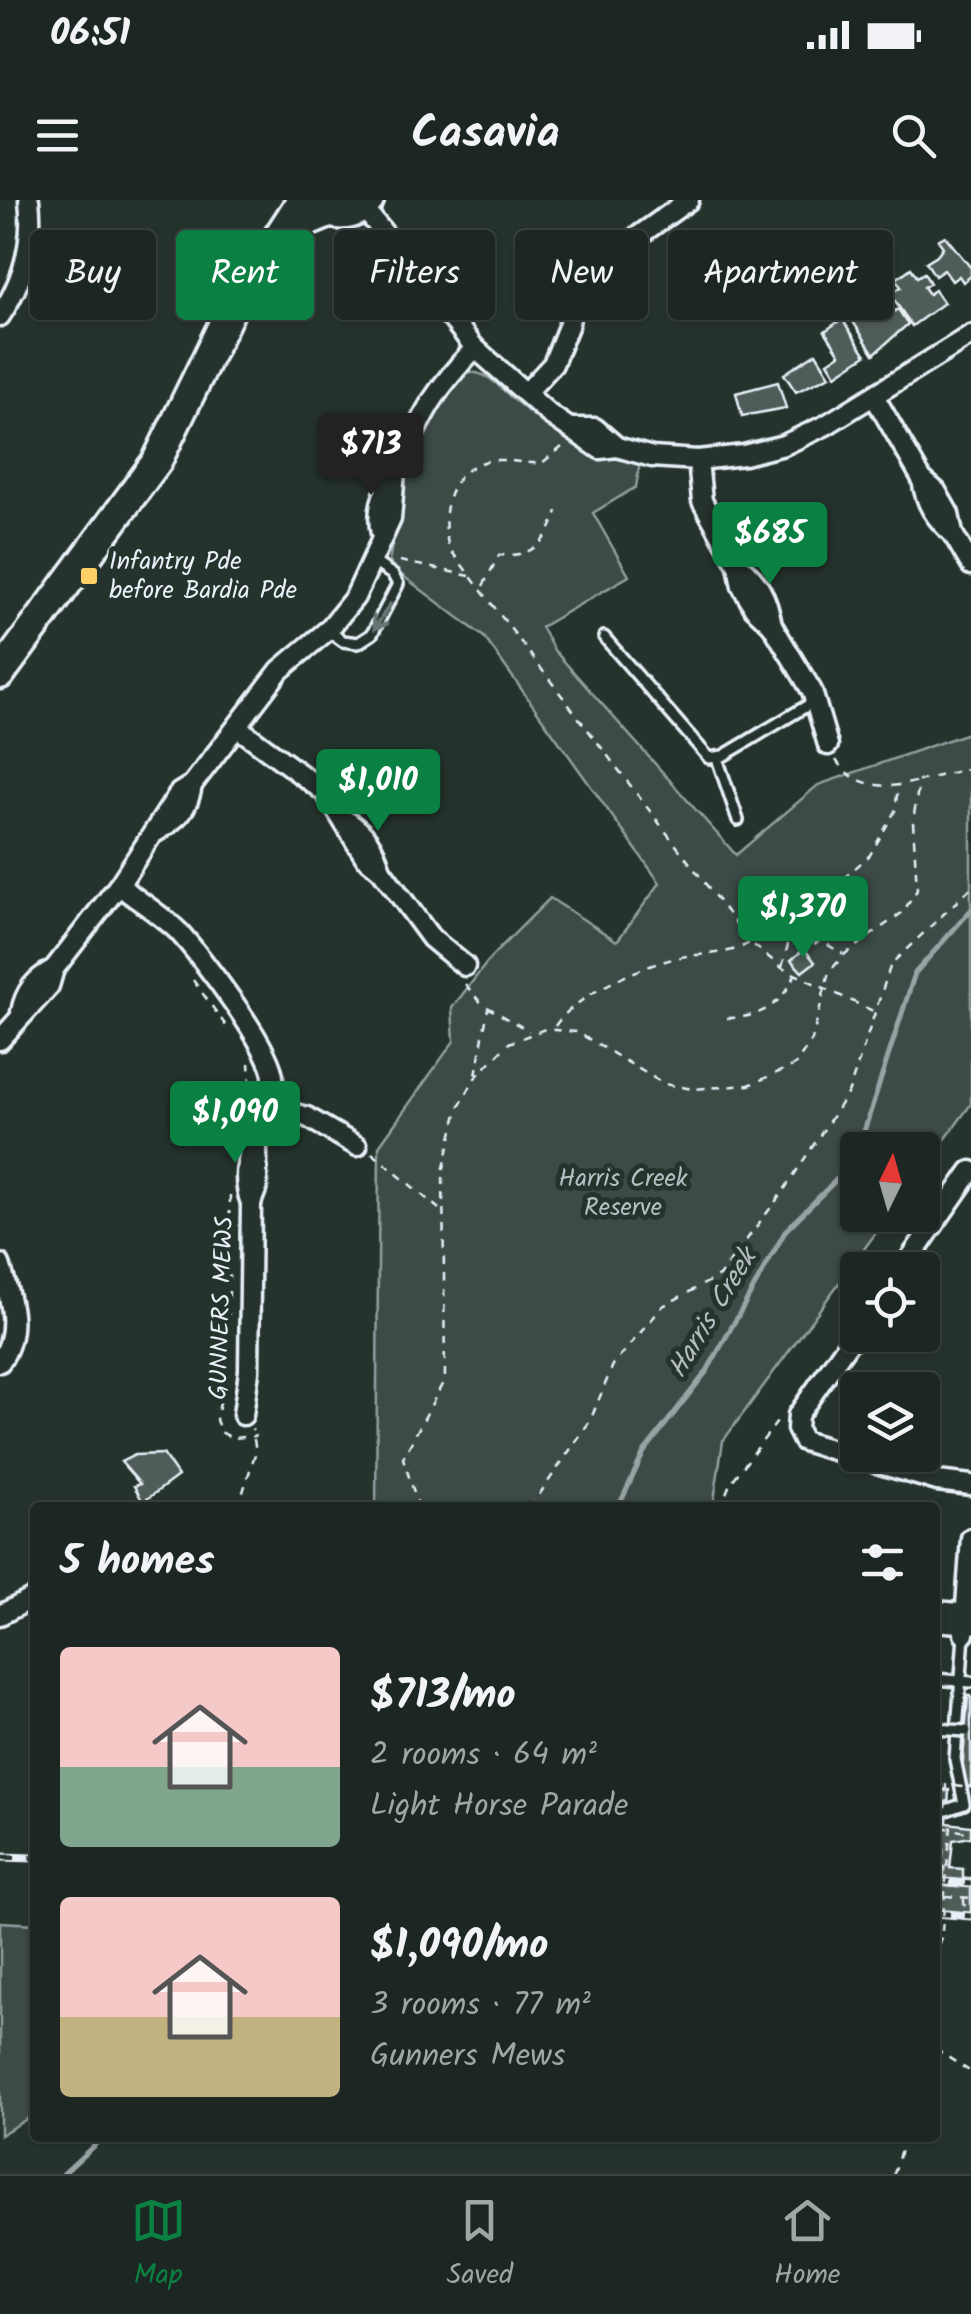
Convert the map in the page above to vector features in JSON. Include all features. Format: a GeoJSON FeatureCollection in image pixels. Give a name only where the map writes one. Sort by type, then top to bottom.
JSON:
{"type":"FeatureCollection","features":[{"type":"Feature","properties":{"kind":"street"},"geometry":{"type":"LineString","coordinates":[[0,316],[19,283],[28,252],[29,200]]}},
{"type":"Feature","properties":{"kind":"street"},"geometry":{"type":"LineString","coordinates":[[282,230],[302,200]]}},
{"type":"Feature","properties":{"kind":"street"},"geometry":{"type":"LineString","coordinates":[[526,393],[553,364],[569,324],[574,291],[589,271],[690,200]]}},
{"type":"Feature","properties":{"kind":"street"},"geometry":{"type":"LineString","coordinates":[[296,230],[322,206],[347,215],[366,204],[476,348],[526,393],[600,449],[617,447],[652,457],[698,460],[744,456],[784,445],[874,396],[971,335]]}},
{"type":"Feature","properties":{"kind":"street"},"geometry":{"type":"LineString","coordinates":[[0,674],[149,472],[181,417],[225,320]]}},
{"type":"Feature","properties":{"kind":"street"},"geometry":{"type":"LineString","coordinates":[[0,1040],[22,1012],[42,995],[54,969],[156,832],[179,793],[192,785],[290,659],[328,630],[380,566],[378,516],[382,492],[429,399],[476,348]]}},
{"type":"Feature","properties":{"kind":"street"},"geometry":{"type":"LineString","coordinates":[[874,396],[922,479],[924,498],[938,521],[953,534],[971,565]]}},
{"type":"Feature","properties":{"kind":"street"},"geometry":{"type":"LineString","coordinates":[[698,460],[702,502],[738,564],[742,586],[754,608],[772,625],[817,700],[828,745]]}},
{"type":"Feature","properties":{"kind":"street"},"geometry":{"type":"LineString","coordinates":[[236,726],[318,786],[365,857],[381,870],[431,938],[465,966]]}},
{"type":"Feature","properties":{"kind":"street","name":"GUNNERS MEWS"},"geometry":{"type":"LineString","coordinates":[[118,885],[182,936],[262,1048],[273,1074],[257,1134],[257,1188],[251,1203],[249,1371],[242,1415]]}},
{"type":"Feature","properties":{"kind":"street"},"geometry":{"type":"LineString","coordinates":[[266,1106],[307,1118],[358,1146]]}},
{"type":"Feature","properties":{"kind":"street"},"geometry":{"type":"LineString","coordinates":[[915,1252],[971,1171]]}},
{"type":"Feature","properties":{"kind":"street"},"geometry":{"type":"LineString","coordinates":[[0,1264],[13,1328],[0,1362]]}},
{"type":"Feature","properties":{"kind":"street"},"geometry":{"type":"LineString","coordinates":[[842,1352],[803,1406],[797,1429],[810,1446],[937,1481],[971,1484]]}},
{"type":"Feature","properties":{"kind":"street"},"geometry":{"type":"LineString","coordinates":[[968,1626],[971,1538]]}},
{"type":"Feature","properties":{"kind":"street"},"geometry":{"type":"LineString","coordinates":[[0,1615],[30,1600]]}},
{"type":"Feature","properties":{"kind":"street"},"geometry":{"type":"LineString","coordinates":[[940,1618],[968,1626]]}},
{"type":"Feature","properties":{"kind":"street"},"geometry":{"type":"LineString","coordinates":[[940,1631],[968,1626]]}},
{"type":"Feature","properties":{"kind":"lane"},"geometry":{"type":"LineString","coordinates":[[328,630],[344,641],[358,643],[372,634],[396,596],[398,584],[380,566]]}},
{"type":"Feature","properties":{"kind":"lane"},"geometry":{"type":"LineString","coordinates":[[604,638],[666,705],[704,755],[717,758],[817,700]]}},
{"type":"Feature","properties":{"kind":"lane"},"geometry":{"type":"LineString","coordinates":[[717,758],[738,820]]}},
{"type":"Feature","properties":{"kind":"lane"},"geometry":{"type":"LineString","coordinates":[[940,1809],[964,1804],[955,1759],[966,1681],[968,1626]]}},
{"type":"Feature","properties":{"kind":"lane"},"geometry":{"type":"LineString","coordinates":[[940,1679],[966,1681]]}},
{"type":"Feature","properties":{"kind":"lane"},"geometry":{"type":"LineString","coordinates":[[940,1729],[966,1731]]}},
{"type":"Feature","properties":{"kind":"path"},"geometry":{"type":"LineString","coordinates":[[572,428],[563,446],[542,464],[500,460],[462,474],[448,492],[444,508],[446,538],[750,942],[782,968],[875,1012]]}},
{"type":"Feature","properties":{"kind":"path"},"geometry":{"type":"LineString","coordinates":[[482,588],[498,555],[533,552],[544,540],[557,511]]}},
{"type":"Feature","properties":{"kind":"path"},"geometry":{"type":"LineString","coordinates":[[380,566],[405,560],[472,576]]}},
{"type":"Feature","properties":{"kind":"path"},"geometry":{"type":"LineString","coordinates":[[828,745],[848,774],[898,787],[971,768]]}},
{"type":"Feature","properties":{"kind":"path"},"geometry":{"type":"LineString","coordinates":[[416,1502],[403,1458],[445,1379],[448,1346],[441,1211],[448,1146],[458,1109],[475,1078],[509,1043],[530,1032],[553,1029],[577,1032],[664,1084],[693,1089],[750,1085],[795,1065],[812,1040],[829,972],[844,954],[903,912],[917,890],[913,822],[919,781]]}},
{"type":"Feature","properties":{"kind":"path"},"geometry":{"type":"LineString","coordinates":[[782,968],[794,923],[870,855],[895,812],[898,787]]}},
{"type":"Feature","properties":{"kind":"path"},"geometry":{"type":"LineString","coordinates":[[534,1502],[590,1420],[612,1365],[663,1306],[719,1276],[782,1193],[849,1091],[892,964],[971,888]]}},
{"type":"Feature","properties":{"kind":"path"},"geometry":{"type":"LineString","coordinates":[[794,923],[812,946],[820,940],[844,954]]}},
{"type":"Feature","properties":{"kind":"path"},"geometry":{"type":"LineString","coordinates":[[553,1029],[562,1017],[614,980],[678,958],[727,952],[750,942]]}},
{"type":"Feature","properties":{"kind":"path"},"geometry":{"type":"LineString","coordinates":[[465,966],[466,987],[488,1008],[530,1032]]}},
{"type":"Feature","properties":{"kind":"path"},"geometry":{"type":"LineString","coordinates":[[727,1018],[747,1018],[771,1008],[785,995],[795,975]]}},
{"type":"Feature","properties":{"kind":"path"},"geometry":{"type":"LineString","coordinates":[[194,980],[231,1033]]}},
{"type":"Feature","properties":{"kind":"path"},"geometry":{"type":"LineString","coordinates":[[475,1078],[488,1008]]}},
{"type":"Feature","properties":{"kind":"path"},"geometry":{"type":"LineString","coordinates":[[231,1155],[250,1080],[247,1058]]}},
{"type":"Feature","properties":{"kind":"path"},"geometry":{"type":"LineString","coordinates":[[358,1146],[382,1158],[441,1211]]}},
{"type":"Feature","properties":{"kind":"path"},"geometry":{"type":"LineString","coordinates":[[230,1190],[228,1369],[216,1420],[221,1432],[232,1438],[256,1436]]}},
{"type":"Feature","properties":{"kind":"path"},"geometry":{"type":"LineString","coordinates":[[722,1502],[730,1484],[774,1425],[785,1413],[803,1406]]}},
{"type":"Feature","properties":{"kind":"path"},"geometry":{"type":"LineString","coordinates":[[240,1502],[254,1461],[256,1436],[242,1415]]}},
{"type":"Feature","properties":{"kind":"path"},"geometry":{"type":"LineString","coordinates":[[940,1944],[945,1896],[941,1855],[946,1785]]}},
{"type":"Feature","properties":{"kind":"path"},"geometry":{"type":"LineString","coordinates":[[940,1786],[971,1788]]}},
{"type":"Feature","properties":{"kind":"path"},"geometry":{"type":"LineString","coordinates":[[940,1826],[971,1832]]}},
{"type":"Feature","properties":{"kind":"path"},"geometry":{"type":"LineString","coordinates":[[941,1855],[950,1828]]}},
{"type":"Feature","properties":{"kind":"path"},"geometry":{"type":"LineString","coordinates":[[940,1831],[950,1828]]}},
{"type":"Feature","properties":{"kind":"path"},"geometry":{"type":"LineString","coordinates":[[945,1896],[968,1898],[964,1905],[971,1906]]}},
{"type":"Feature","properties":{"kind":"path"},"geometry":{"type":"LineString","coordinates":[[940,2052],[971,2072]]}},
{"type":"Feature","properties":{"kind":"path"},"geometry":{"type":"LineString","coordinates":[[894,2174],[903,2142]]}},
{"type":"Feature","properties":{"kind":"green space","name":"Harris Creek Reserve"},"geometry":{"type":"Polygon","coordinates":[[[467,372],[493,381],[558,432],[640,463],[636,487],[593,513],[629,576],[541,627],[554,650],[736,855],[818,785],[971,732],[971,1104],[940,1147],[940,1132],[840,1132],[840,1232],[877,1232],[862,1252],[840,1252],[840,1282],[723,1441],[714,1502],[376,1502],[379,1146],[454,1041],[452,1008],[492,956],[550,898],[617,941],[660,883],[484,637],[395,570],[389,561],[410,451],[457,378],[467,372]]]}},
{"type":"Feature","properties":{"kind":"green space"},"geometry":{"type":"Polygon","coordinates":[[[0,1922],[30,1924],[30,2117],[0,2135],[0,1922]]]}},
{"type":"Feature","properties":{"kind":"building"},"geometry":{"type":"Polygon","coordinates":[[[945,236],[971,268],[971,276],[963,282],[959,276],[952,281],[944,270],[935,276],[926,262],[943,247],[938,240],[945,236]]]}},
{"type":"Feature","properties":{"kind":"building"},"geometry":{"type":"Polygon","coordinates":[[[911,268],[917,277],[924,273],[930,283],[924,287],[929,294],[935,290],[944,303],[912,326],[893,298],[893,292],[901,287],[896,279],[911,268]]]}},
{"type":"Feature","properties":{"kind":"building"},"geometry":{"type":"Polygon","coordinates":[[[898,309],[908,324],[874,354],[852,320],[893,320],[893,313],[898,309]]]}},
{"type":"Feature","properties":{"kind":"building"},"geometry":{"type":"Polygon","coordinates":[[[843,320],[866,355],[836,375],[828,362],[840,354],[825,331],[843,320]]]}},
{"type":"Feature","properties":{"kind":"building"},"geometry":{"type":"Polygon","coordinates":[[[816,353],[830,376],[796,392],[784,374],[816,353]]]}},
{"type":"Feature","properties":{"kind":"building"},"geometry":{"type":"Polygon","coordinates":[[[778,382],[786,408],[742,416],[736,393],[778,382]]]}},
{"type":"Feature","properties":{"kind":"building"},"geometry":{"type":"Polygon","coordinates":[[[804,949],[815,962],[802,972],[791,960],[804,949]]]}},
{"type":"Feature","properties":{"kind":"building"},"geometry":{"type":"Polygon","coordinates":[[[163,1454],[178,1476],[143,1502],[134,1486],[140,1484],[121,1462],[135,1455],[163,1454]]]}},
{"type":"Feature","properties":{"kind":"building"},"geometry":{"type":"Polygon","coordinates":[[[971,1696],[971,1787],[961,1786],[971,1696]]]}},
{"type":"Feature","properties":{"kind":"building"},"geometry":{"type":"Polygon","coordinates":[[[941,1790],[949,1790],[947,1823],[971,1826],[971,1837],[953,1840],[950,1868],[963,1869],[963,1878],[971,1878],[971,1913],[960,1913],[960,1917],[940,1915],[940,1885],[945,1868],[940,1862],[941,1790]]]}},
{"type":"Feature","properties":{"kind":"waterway","name":"Harris Creek"},"geometry":{"type":"LineString","coordinates":[[864,1132],[915,973],[971,910]]}},
{"type":"Feature","properties":{"kind":"waterway","name":"Harris Creek"},"geometry":{"type":"LineString","coordinates":[[621,1502],[644,1452],[707,1371],[786,1230],[840,1176]]}},
{"type":"Feature","properties":{"kind":"waterway","name":"Harris Creek"},"geometry":{"type":"LineString","coordinates":[[63,2174],[98,2142]]}},
{"type":"Feature","properties":{"kind":"railway"},"geometry":{"type":"LineString","coordinates":[[0,1857],[30,1858]]}},
{"type":"Feature","properties":{"kind":"railway"},"geometry":{"type":"LineString","coordinates":[[940,1881],[971,1884]]}},
{"type":"Feature","properties":{"kind":"railway"},"geometry":{"type":"LineString","coordinates":[[940,1913],[971,1916]]}},
{"type":"Feature","properties":{"kind":"place","name":"Infantry Pde before Bardia Pde"},"geometry":{"type":"Point","coordinates":[89,576]}}]}
